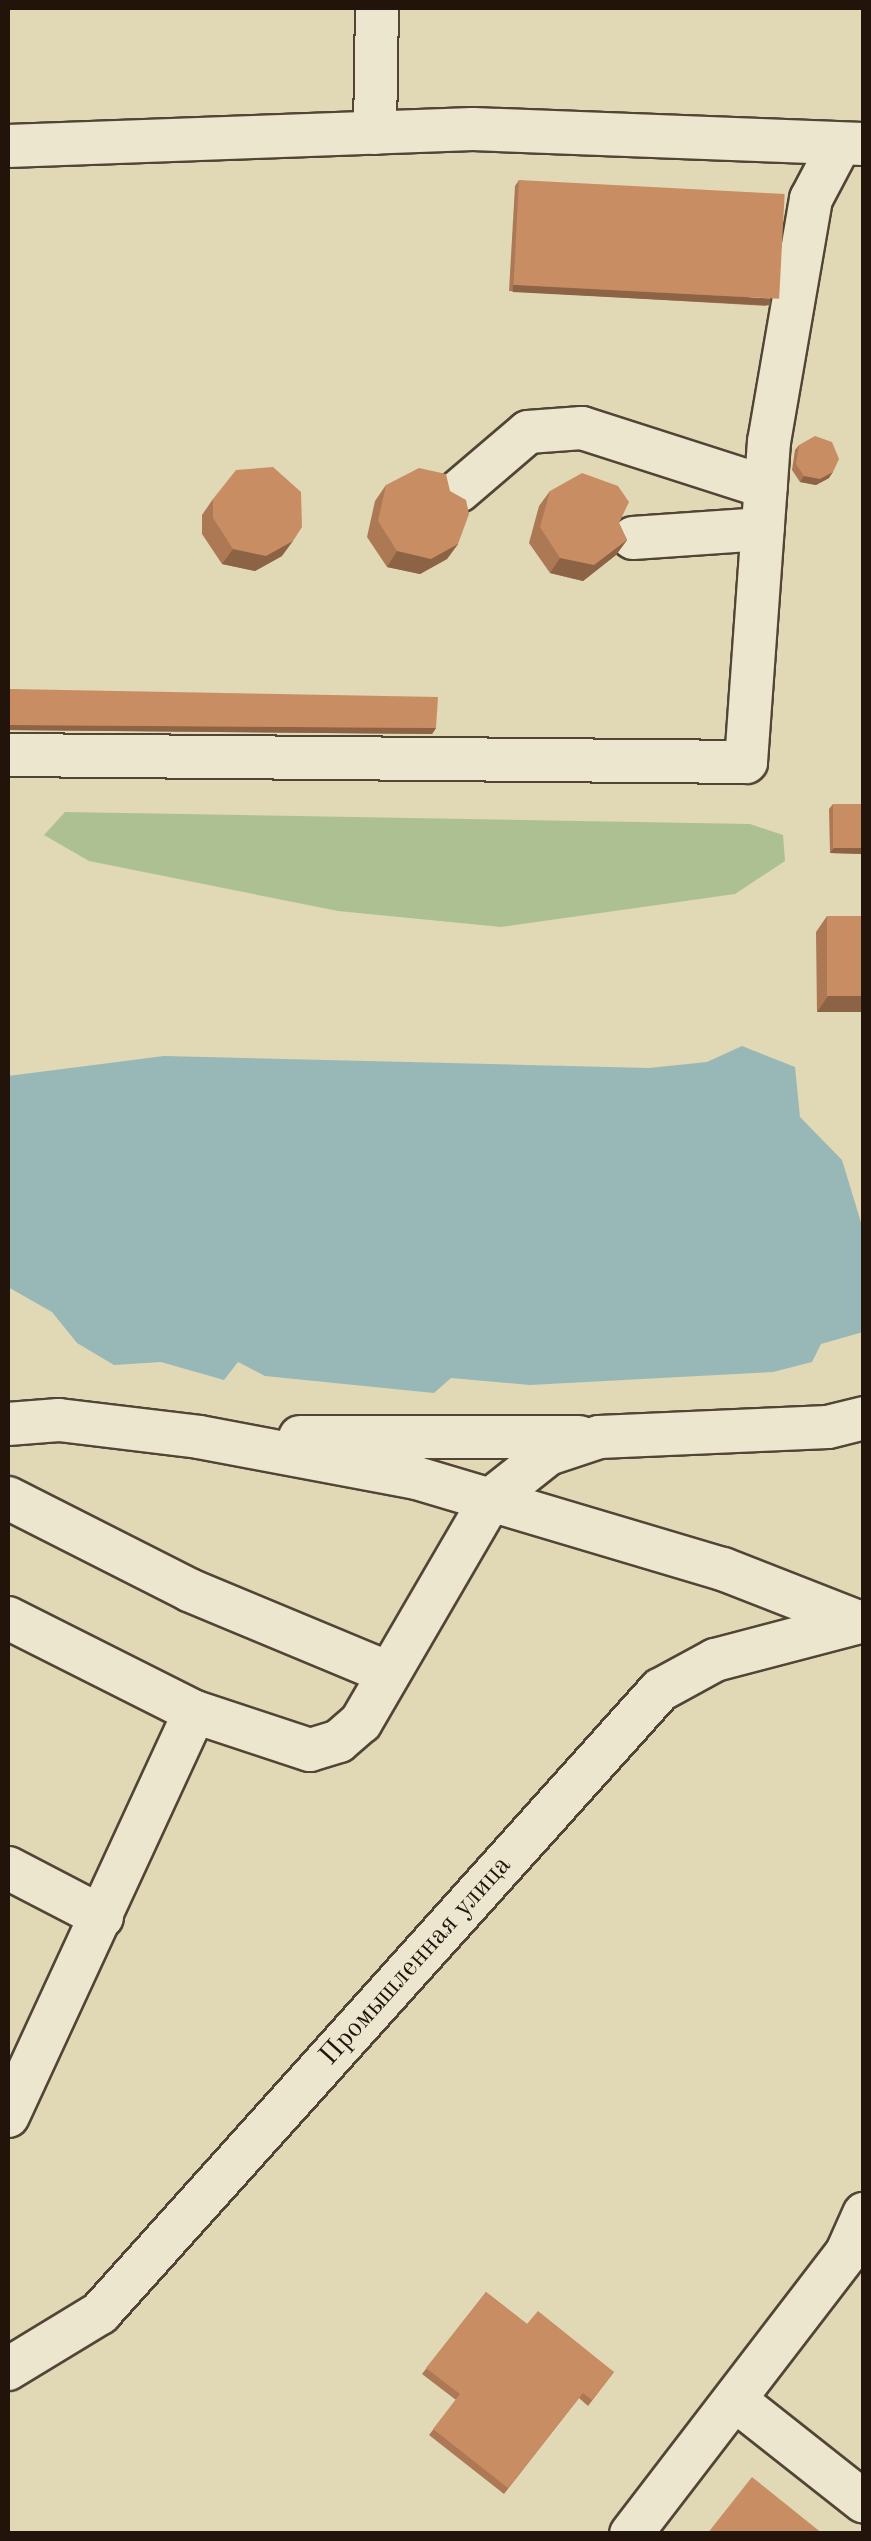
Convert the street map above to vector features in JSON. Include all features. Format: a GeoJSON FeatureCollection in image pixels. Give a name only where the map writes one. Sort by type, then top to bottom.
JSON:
{"type":"FeatureCollection","features":[{"type":"Feature","properties":{"kind":"street"},"geometry":{"type":"LineString","coordinates":[[375,133],[377,8]]}},
{"type":"Feature","properties":{"kind":"street"},"geometry":{"type":"LineString","coordinates":[[8,146],[473,130],[852,144]]}},
{"type":"Feature","properties":{"kind":"street"},"geometry":{"type":"LineString","coordinates":[[8,756],[746,762],[766,487],[811,199],[852,144]]}},
{"type":"Feature","properties":{"kind":"street"},"geometry":{"type":"LineString","coordinates":[[459,492],[528,432],[582,428],[766,487]]}},
{"type":"Feature","properties":{"kind":"street"},"geometry":{"type":"LineString","coordinates":[[633,538],[763,529]]}},
{"type":"Feature","properties":{"kind":"street"},"geometry":{"type":"LineString","coordinates":[[199,1437],[599,1437],[828,1427],[864,1418]]}},
{"type":"Feature","properties":{"kind":"street"},"geometry":{"type":"LineString","coordinates":[[8,1424],[59,1420],[199,1437],[417,1478],[723,1570],[861,1621]]}},
{"type":"Feature","properties":{"kind":"street"},"geometry":{"type":"LineString","coordinates":[[8,1618],[195,1712],[310,1750],[339,1741],[360,1722],[490,1500],[548,1454],[599,1437]]}},
{"type":"Feature","properties":{"kind":"street"},"geometry":{"type":"LineString","coordinates":[[8,1498],[188,1590],[388,1673]]}},
{"type":"Feature","properties":{"kind":"street","name":"Промышленная улица"},"geometry":{"type":"LineString","coordinates":[[8,2369],[100,2312],[660,1690],[715,1660],[861,1621]]}},
{"type":"Feature","properties":{"kind":"street"},"geometry":{"type":"LineString","coordinates":[[8,2116],[195,1712]]}},
{"type":"Feature","properties":{"kind":"street"},"geometry":{"type":"LineString","coordinates":[[8,1868],[102,1917]]}},
{"type":"Feature","properties":{"kind":"street"},"geometry":{"type":"LineString","coordinates":[[631,2534],[847,2252],[864,2214]]}},
{"type":"Feature","properties":{"kind":"street"},"geometry":{"type":"LineString","coordinates":[[735,2400],[864,2502]]}},
{"type":"Feature","properties":{"kind":"green space"},"geometry":{"type":"Polygon","coordinates":[[[65,812],[750,824],[783,835],[785,861],[735,894],[501,927],[338,911],[89,861],[44,835],[65,812]]]}},
{"type":"Feature","properties":{"kind":"water"},"geometry":{"type":"Polygon","coordinates":[[[742,1046],[795,1067],[800,1117],[842,1160],[863,1229],[863,1332],[821,1344],[812,1362],[773,1372],[530,1385],[451,1378],[434,1393],[265,1376],[238,1362],[224,1380],[161,1362],[114,1365],[77,1343],[52,1312],[8,1287],[8,1076],[164,1056],[649,1068],[707,1062],[742,1046]]]}},
{"type":"Feature","properties":{"kind":"building"},"geometry":{"type":"Polygon","coordinates":[[[519,180],[785,194],[779,299],[514,285],[519,180]]]}},
{"type":"Feature","properties":{"kind":"building"},"geometry":{"type":"Polygon","coordinates":[[[815,436],[832,442],[839,459],[833,472],[820,479],[804,476],[796,464],[799,445],[815,436]]]}},
{"type":"Feature","properties":{"kind":"building"},"geometry":{"type":"Polygon","coordinates":[[[273,467],[301,492],[302,527],[293,541],[266,556],[233,549],[213,518],[213,499],[236,470],[273,467]]]}},
{"type":"Feature","properties":{"kind":"building"},"geometry":{"type":"Polygon","coordinates":[[[419,468],[446,474],[450,491],[466,500],[469,514],[458,544],[431,559],[397,551],[378,521],[386,485],[419,468]]]}},
{"type":"Feature","properties":{"kind":"building"},"geometry":{"type":"Polygon","coordinates":[[[582,473],[618,486],[629,502],[619,523],[627,540],[594,565],[560,558],[540,527],[550,491],[582,473]]]}},
{"type":"Feature","properties":{"kind":"building"},"geometry":{"type":"Polygon","coordinates":[[[10,689],[438,697],[436,728],[10,725],[10,689]]]}},
{"type":"Feature","properties":{"kind":"building"},"geometry":{"type":"Polygon","coordinates":[[[833,804],[864,804],[864,848],[833,848],[833,804]]]}},
{"type":"Feature","properties":{"kind":"building"},"geometry":{"type":"Polygon","coordinates":[[[827,916],[864,916],[864,996],[827,996],[827,916]]]}},
{"type":"Feature","properties":{"kind":"building"},"geometry":{"type":"Polygon","coordinates":[[[486,2292],[527,2324],[538,2311],[614,2372],[592,2400],[583,2393],[508,2488],[433,2429],[460,2394],[426,2368],[486,2292]]]}},
{"type":"Feature","properties":{"kind":"building"},"geometry":{"type":"Polygon","coordinates":[[[752,2477],[823,2534],[707,2534],[752,2477]]]}}]}
